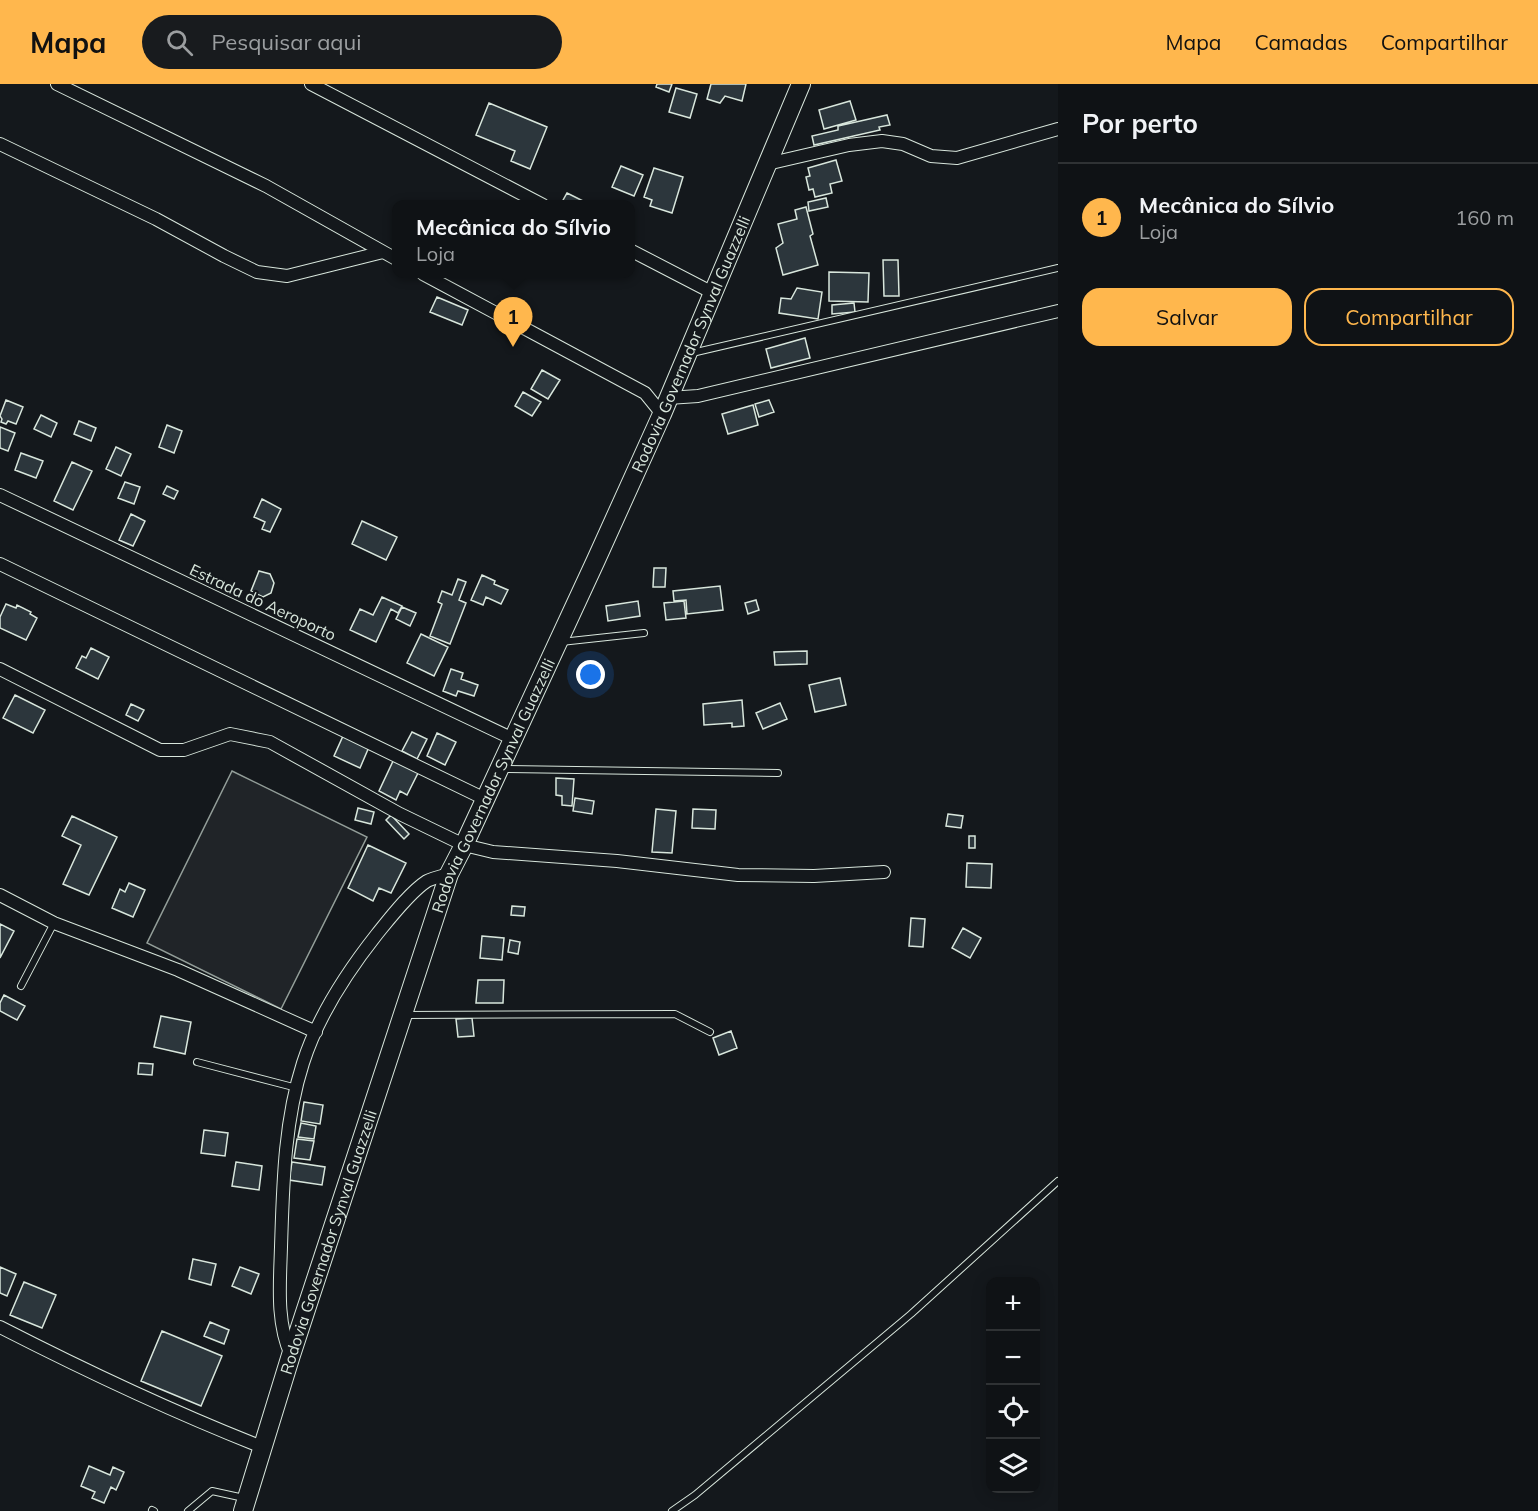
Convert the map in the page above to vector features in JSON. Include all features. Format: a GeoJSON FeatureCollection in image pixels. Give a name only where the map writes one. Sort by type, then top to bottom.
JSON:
{"type":"FeatureCollection","features":[{"type":"Feature","properties":{"kind":"main road","name":"Rodovia Governador Synval Guazzelli"},"geometry":{"type":"LineString","coordinates":[[245,1505],[291,1355],[449,874],[665,406],[801,84]]}},
{"type":"Feature","properties":{"kind":"street"},"geometry":{"type":"LineString","coordinates":[[57,84],[266,186],[392,257]]}},
{"type":"Feature","properties":{"kind":"street"},"geometry":{"type":"LineString","coordinates":[[311,84],[535,200]]}},
{"type":"Feature","properties":{"kind":"street"},"geometry":{"type":"LineString","coordinates":[[767,164],[849,145],[882,141],[903,144],[931,156],[957,158],[1058,129]]}},
{"type":"Feature","properties":{"kind":"street"},"geometry":{"type":"LineString","coordinates":[[0,144],[156,219],[257,272],[286,276],[383,252]]}},
{"type":"Feature","properties":{"kind":"street"},"geometry":{"type":"LineString","coordinates":[[635,253],[713,293]]}},
{"type":"Feature","properties":{"kind":"street"},"geometry":{"type":"LineString","coordinates":[[432,278],[665,406],[698,396],[1058,311]]}},
{"type":"Feature","properties":{"kind":"street","name":"Estrada do Aeroporto"},"geometry":{"type":"LineString","coordinates":[[0,495],[513,739]]}},
{"type":"Feature","properties":{"kind":"street"},"geometry":{"type":"LineString","coordinates":[[0,564],[485,799]]}},
{"type":"Feature","properties":{"kind":"street"},"geometry":{"type":"LineString","coordinates":[[0,669],[160,750],[184,750],[230,734],[270,742],[400,814],[464,845],[493,852],[617,861],[738,875],[814,876],[884,872]]}},
{"type":"Feature","properties":{"kind":"street"},"geometry":{"type":"LineString","coordinates":[[291,1355],[284,1340],[280,1282],[286,1148],[303,1062],[316,1032],[357,960],[387,922],[428,881],[449,874]]}},
{"type":"Feature","properties":{"kind":"street"},"geometry":{"type":"LineString","coordinates":[[0,895],[54,923],[178,970],[316,1032]]}},
{"type":"Feature","properties":{"kind":"street"},"geometry":{"type":"LineString","coordinates":[[0,1327],[206,1425],[262,1447]]}},
{"type":"Feature","properties":{"kind":"lane"},"geometry":{"type":"LineString","coordinates":[[688,353],[1058,268]]}},
{"type":"Feature","properties":{"kind":"lane"},"geometry":{"type":"LineString","coordinates":[[558,642],[644,633]]}},
{"type":"Feature","properties":{"kind":"lane"},"geometry":{"type":"LineString","coordinates":[[498,770],[778,772]]}},
{"type":"Feature","properties":{"kind":"lane"},"geometry":{"type":"LineString","coordinates":[[21,986],[54,923]]}},
{"type":"Feature","properties":{"kind":"lane"},"geometry":{"type":"LineString","coordinates":[[402,1015],[675,1014],[710,1032]]}},
{"type":"Feature","properties":{"kind":"lane"},"geometry":{"type":"LineString","coordinates":[[197,1062],[297,1088]]}},
{"type":"Feature","properties":{"kind":"lane"},"geometry":{"type":"LineString","coordinates":[[672,1511],[695,1495],[911,1314],[1058,1181]]}},
{"type":"Feature","properties":{"kind":"lane"},"geometry":{"type":"LineString","coordinates":[[188,1511],[212,1491],[245,1505]]}},
{"type":"Feature","properties":{"kind":"shaded area"},"geometry":{"type":"Polygon","coordinates":[[[232,771],[367,837],[281,1009],[147,943],[232,771]]]}},
{"type":"Feature","properties":{"kind":"building"},"geometry":{"type":"Polygon","coordinates":[[[657,84],[672,84],[669,92],[656,87],[657,84]]]}},
{"type":"Feature","properties":{"kind":"building"},"geometry":{"type":"Polygon","coordinates":[[[711,84],[746,84],[742,101],[725,96],[720,103],[707,99],[711,84]]]}},
{"type":"Feature","properties":{"kind":"building"},"geometry":{"type":"Polygon","coordinates":[[[676,88],[697,94],[690,118],[669,112],[676,88]]]}},
{"type":"Feature","properties":{"kind":"building"},"geometry":{"type":"Polygon","coordinates":[[[850,101],[856,120],[824,129],[819,110],[850,101]]]}},
{"type":"Feature","properties":{"kind":"building"},"geometry":{"type":"Polygon","coordinates":[[[489,103],[547,127],[530,169],[511,161],[515,151],[476,135],[489,103]]]}},
{"type":"Feature","properties":{"kind":"building"},"geometry":{"type":"Polygon","coordinates":[[[887,115],[890,125],[879,127],[880,130],[814,145],[812,136],[838,130],[838,126],[887,115]]]}},
{"type":"Feature","properties":{"kind":"building"},"geometry":{"type":"Polygon","coordinates":[[[836,160],[842,181],[830,184],[832,193],[815,197],[813,189],[809,190],[806,177],[810,176],[808,168],[836,160]]]}},
{"type":"Feature","properties":{"kind":"building"},"geometry":{"type":"Polygon","coordinates":[[[621,166],[643,175],[634,196],[612,187],[621,166]]]}},
{"type":"Feature","properties":{"kind":"building"},"geometry":{"type":"Polygon","coordinates":[[[654,168],[683,177],[672,213],[650,206],[652,200],[644,197],[654,168]]]}},
{"type":"Feature","properties":{"kind":"building"},"geometry":{"type":"Polygon","coordinates":[[[567,193],[581,200],[563,200],[567,193]]]}},
{"type":"Feature","properties":{"kind":"building"},"geometry":{"type":"Polygon","coordinates":[[[826,198],[828,207],[809,211],[808,202],[826,198]]]}},
{"type":"Feature","properties":{"kind":"building"},"geometry":{"type":"Polygon","coordinates":[[[806,207],[813,234],[810,236],[818,265],[783,275],[776,248],[783,243],[778,224],[797,219],[795,210],[806,207]]]}},
{"type":"Feature","properties":{"kind":"building"},"geometry":{"type":"Polygon","coordinates":[[[883,260],[898,260],[899,296],[884,296],[883,260]]]}},
{"type":"Feature","properties":{"kind":"building"},"geometry":{"type":"Polygon","coordinates":[[[829,272],[869,273],[868,302],[829,301],[829,272]]]}},
{"type":"Feature","properties":{"kind":"building"},"geometry":{"type":"Polygon","coordinates":[[[797,288],[822,292],[818,319],[779,313],[781,298],[791,299],[797,288]]]}},
{"type":"Feature","properties":{"kind":"building"},"geometry":{"type":"Polygon","coordinates":[[[437,297],[468,310],[462,325],[430,312],[437,297]]]}},
{"type":"Feature","properties":{"kind":"building"},"geometry":{"type":"Polygon","coordinates":[[[854,303],[855,312],[832,314],[832,305],[854,303]]]}},
{"type":"Feature","properties":{"kind":"building"},"geometry":{"type":"Polygon","coordinates":[[[805,338],[810,358],[771,368],[766,349],[805,338]]]}},
{"type":"Feature","properties":{"kind":"building"},"geometry":{"type":"Polygon","coordinates":[[[542,370],[560,380],[548,399],[531,389],[542,370]]]}},
{"type":"Feature","properties":{"kind":"building"},"geometry":{"type":"Polygon","coordinates":[[[523,392],[541,402],[532,416],[515,406],[523,392]]]}},
{"type":"Feature","properties":{"kind":"building"},"geometry":{"type":"Polygon","coordinates":[[[6,400],[23,407],[16,424],[8,421],[6,424],[1,422],[0,416],[6,400]]]}},
{"type":"Feature","properties":{"kind":"building"},"geometry":{"type":"Polygon","coordinates":[[[769,400],[774,412],[759,417],[755,404],[769,400]]]}},
{"type":"Feature","properties":{"kind":"building"},"geometry":{"type":"Polygon","coordinates":[[[753,405],[758,425],[728,434],[722,414],[753,405]]]}},
{"type":"Feature","properties":{"kind":"building"},"geometry":{"type":"Polygon","coordinates":[[[41,415],[57,423],[51,437],[34,429],[41,415]]]}},
{"type":"Feature","properties":{"kind":"building"},"geometry":{"type":"Polygon","coordinates":[[[79,421],[96,428],[91,441],[74,434],[79,421]]]}},
{"type":"Feature","properties":{"kind":"building"},"geometry":{"type":"Polygon","coordinates":[[[167,425],[182,431],[174,453],[159,447],[167,425]]]}},
{"type":"Feature","properties":{"kind":"building"},"geometry":{"type":"Polygon","coordinates":[[[0,427],[15,433],[8,451],[0,448],[0,427]]]}},
{"type":"Feature","properties":{"kind":"building"},"geometry":{"type":"Polygon","coordinates":[[[116,447],[131,454],[121,476],[106,469],[116,447]]]}},
{"type":"Feature","properties":{"kind":"building"},"geometry":{"type":"Polygon","coordinates":[[[21,453],[43,461],[36,478],[15,470],[21,453]]]}},
{"type":"Feature","properties":{"kind":"building"},"geometry":{"type":"Polygon","coordinates":[[[72,462],[92,471],[73,510],[54,501],[72,462]]]}},
{"type":"Feature","properties":{"kind":"building"},"geometry":{"type":"Polygon","coordinates":[[[125,482],[140,487],[134,504],[118,498],[125,482]]]}},
{"type":"Feature","properties":{"kind":"building"},"geometry":{"type":"Polygon","coordinates":[[[167,486],[178,491],[174,499],[163,494],[167,486]]]}},
{"type":"Feature","properties":{"kind":"building"},"geometry":{"type":"Polygon","coordinates":[[[262,499],[281,509],[270,532],[262,529],[265,522],[254,517],[262,499]]]}},
{"type":"Feature","properties":{"kind":"building"},"geometry":{"type":"Polygon","coordinates":[[[131,514],[145,521],[133,546],[119,540],[131,514]]]}},
{"type":"Feature","properties":{"kind":"building"},"geometry":{"type":"Polygon","coordinates":[[[362,521],[397,537],[386,560],[352,544],[362,521]]]}},
{"type":"Feature","properties":{"kind":"building"},"geometry":{"type":"Polygon","coordinates":[[[654,568],[666,568],[665,587],[653,587],[654,568]]]}},
{"type":"Feature","properties":{"kind":"building"},"geometry":{"type":"Polygon","coordinates":[[[259,571],[270,574],[274,583],[271,593],[263,597],[251,591],[259,571]]]}},
{"type":"Feature","properties":{"kind":"building"},"geometry":{"type":"Polygon","coordinates":[[[482,575],[508,590],[501,604],[486,597],[483,605],[471,600],[482,575]]]}},
{"type":"Feature","properties":{"kind":"building"},"geometry":{"type":"Polygon","coordinates":[[[458,579],[466,582],[459,600],[466,603],[450,644],[430,636],[442,604],[438,602],[442,591],[452,595],[458,579]]]}},
{"type":"Feature","properties":{"kind":"building"},"geometry":{"type":"Polygon","coordinates":[[[720,586],[723,610],[687,614],[686,600],[674,601],[673,591],[720,586]]]}},
{"type":"Feature","properties":{"kind":"building"},"geometry":{"type":"Polygon","coordinates":[[[382,597],[402,606],[398,613],[391,609],[376,642],[350,630],[360,609],[373,615],[382,597]]]}},
{"type":"Feature","properties":{"kind":"building"},"geometry":{"type":"Polygon","coordinates":[[[756,600],[759,610],[748,614],[745,603],[756,600]]]}},
{"type":"Feature","properties":{"kind":"building"},"geometry":{"type":"Polygon","coordinates":[[[638,601],[640,616],[608,621],[606,606],[638,601]]]}},
{"type":"Feature","properties":{"kind":"building"},"geometry":{"type":"Polygon","coordinates":[[[684,601],[686,618],[666,620],[664,603],[684,601]]]}},
{"type":"Feature","properties":{"kind":"building"},"geometry":{"type":"Polygon","coordinates":[[[6,604],[16,608],[17,605],[37,618],[26,640],[0,628],[0,617],[6,604]]]}},
{"type":"Feature","properties":{"kind":"building"},"geometry":{"type":"Polygon","coordinates":[[[402,607],[416,613],[410,626],[396,619],[402,607]]]}},
{"type":"Feature","properties":{"kind":"building"},"geometry":{"type":"Polygon","coordinates":[[[421,634],[448,647],[434,676],[407,663],[421,634]]]}},
{"type":"Feature","properties":{"kind":"building"},"geometry":{"type":"Polygon","coordinates":[[[91,648],[109,657],[98,679],[76,668],[82,656],[86,658],[91,648]]]}},
{"type":"Feature","properties":{"kind":"building"},"geometry":{"type":"Polygon","coordinates":[[[807,651],[807,664],[775,665],[774,652],[807,651]]]}},
{"type":"Feature","properties":{"kind":"building"},"geometry":{"type":"Polygon","coordinates":[[[451,669],[463,673],[461,679],[478,685],[474,696],[458,691],[456,696],[443,691],[451,669]]]}},
{"type":"Feature","properties":{"kind":"building"},"geometry":{"type":"Polygon","coordinates":[[[840,678],[846,705],[815,712],[809,685],[840,678]]]}},
{"type":"Feature","properties":{"kind":"building"},"geometry":{"type":"Polygon","coordinates":[[[15,695],[45,710],[33,733],[3,718],[15,695]]]}},
{"type":"Feature","properties":{"kind":"building"},"geometry":{"type":"Polygon","coordinates":[[[742,700],[744,726],[732,727],[732,723],[704,725],[703,704],[742,700]]]}},
{"type":"Feature","properties":{"kind":"building"},"geometry":{"type":"Polygon","coordinates":[[[780,703],[787,719],[763,729],[756,713],[780,703]]]}},
{"type":"Feature","properties":{"kind":"building"},"geometry":{"type":"Polygon","coordinates":[[[131,704],[144,710],[138,721],[126,715],[131,704]]]}},
{"type":"Feature","properties":{"kind":"building"},"geometry":{"type":"Polygon","coordinates":[[[412,732],[427,739],[417,759],[402,751],[412,732]]]}},
{"type":"Feature","properties":{"kind":"building"},"geometry":{"type":"Polygon","coordinates":[[[437,733],[456,742],[445,765],[427,756],[437,733]]]}},
{"type":"Feature","properties":{"kind":"building"},"geometry":{"type":"Polygon","coordinates":[[[343,736],[369,747],[360,768],[334,756],[343,736]]]}},
{"type":"Feature","properties":{"kind":"building"},"geometry":{"type":"Polygon","coordinates":[[[394,759],[419,771],[407,795],[400,791],[396,800],[379,791],[394,759]]]}},
{"type":"Feature","properties":{"kind":"building"},"geometry":{"type":"Polygon","coordinates":[[[556,778],[574,779],[572,806],[562,805],[562,796],[556,795],[556,778]]]}},
{"type":"Feature","properties":{"kind":"building"},"geometry":{"type":"Polygon","coordinates":[[[575,798],[594,801],[592,814],[573,811],[575,798]]]}},
{"type":"Feature","properties":{"kind":"building"},"geometry":{"type":"Polygon","coordinates":[[[358,808],[374,812],[371,824],[355,820],[358,808]]]}},
{"type":"Feature","properties":{"kind":"building"},"geometry":{"type":"Polygon","coordinates":[[[656,809],[676,811],[672,853],[652,852],[656,809]]]}},
{"type":"Feature","properties":{"kind":"building"},"geometry":{"type":"Polygon","coordinates":[[[693,809],[716,810],[715,829],[692,828],[693,809]]]}},
{"type":"Feature","properties":{"kind":"building"},"geometry":{"type":"Polygon","coordinates":[[[948,814],[963,816],[961,828],[946,826],[948,814]]]}},
{"type":"Feature","properties":{"kind":"building"},"geometry":{"type":"Polygon","coordinates":[[[391,815],[409,834],[404,839],[386,820],[391,815]]]}},
{"type":"Feature","properties":{"kind":"building"},"geometry":{"type":"Polygon","coordinates":[[[72,816],[117,837],[89,895],[63,884],[81,845],[62,836],[72,816]]]}},
{"type":"Feature","properties":{"kind":"building"},"geometry":{"type":"Polygon","coordinates":[[[969,836],[975,836],[975,848],[969,848],[969,836]]]}},
{"type":"Feature","properties":{"kind":"building"},"geometry":{"type":"Polygon","coordinates":[[[368,845],[406,863],[391,893],[379,888],[373,901],[348,888],[368,845]]]}},
{"type":"Feature","properties":{"kind":"building"},"geometry":{"type":"Polygon","coordinates":[[[967,863],[992,864],[991,888],[966,887],[967,863]]]}},
{"type":"Feature","properties":{"kind":"building"},"geometry":{"type":"Polygon","coordinates":[[[129,883],[145,890],[133,917],[112,908],[120,889],[125,892],[129,883]]]}},
{"type":"Feature","properties":{"kind":"building"},"geometry":{"type":"Polygon","coordinates":[[[512,906],[525,907],[524,916],[511,915],[512,906]]]}},
{"type":"Feature","properties":{"kind":"building"},"geometry":{"type":"Polygon","coordinates":[[[911,918],[925,919],[923,947],[909,946],[911,918]]]}},
{"type":"Feature","properties":{"kind":"building"},"geometry":{"type":"Polygon","coordinates":[[[0,924],[14,931],[0,958],[0,924]]]}},
{"type":"Feature","properties":{"kind":"building"},"geometry":{"type":"Polygon","coordinates":[[[963,928],[981,938],[970,958],[952,948],[963,928]]]}},
{"type":"Feature","properties":{"kind":"building"},"geometry":{"type":"Polygon","coordinates":[[[482,936],[504,938],[502,960],[480,958],[482,936]]]}},
{"type":"Feature","properties":{"kind":"building"},"geometry":{"type":"Polygon","coordinates":[[[510,940],[520,942],[518,954],[508,952],[510,940]]]}},
{"type":"Feature","properties":{"kind":"building"},"geometry":{"type":"Polygon","coordinates":[[[478,980],[504,980],[503,1003],[476,1003],[478,980]]]}},
{"type":"Feature","properties":{"kind":"building"},"geometry":{"type":"Polygon","coordinates":[[[4,995],[25,1006],[17,1020],[0,1011],[0,1003],[4,995]]]}},
{"type":"Feature","properties":{"kind":"building"},"geometry":{"type":"Polygon","coordinates":[[[161,1016],[191,1022],[185,1054],[154,1047],[161,1016]]]}},
{"type":"Feature","properties":{"kind":"building"},"geometry":{"type":"Polygon","coordinates":[[[472,1018],[474,1036],[458,1037],[456,1019],[472,1018]]]}},
{"type":"Feature","properties":{"kind":"building"},"geometry":{"type":"Polygon","coordinates":[[[731,1031],[737,1048],[719,1055],[713,1038],[731,1031]]]}},
{"type":"Feature","properties":{"kind":"building"},"geometry":{"type":"Polygon","coordinates":[[[139,1063],[153,1064],[152,1075],[138,1074],[139,1063]]]}},
{"type":"Feature","properties":{"kind":"building"},"geometry":{"type":"Polygon","coordinates":[[[304,1102],[323,1105],[320,1124],[301,1121],[304,1102]]]}},
{"type":"Feature","properties":{"kind":"building"},"geometry":{"type":"Polygon","coordinates":[[[301,1123],[316,1126],[314,1139],[298,1137],[301,1123]]]}},
{"type":"Feature","properties":{"kind":"building"},"geometry":{"type":"Polygon","coordinates":[[[204,1130],[228,1133],[225,1156],[201,1153],[204,1130]]]}},
{"type":"Feature","properties":{"kind":"building"},"geometry":{"type":"Polygon","coordinates":[[[297,1139],[314,1141],[310,1160],[294,1158],[297,1139]]]}},
{"type":"Feature","properties":{"kind":"building"},"geometry":{"type":"Polygon","coordinates":[[[236,1162],[262,1166],[259,1190],[232,1186],[236,1162]]]}},
{"type":"Feature","properties":{"kind":"building"},"geometry":{"type":"Polygon","coordinates":[[[292,1162],[325,1167],[322,1185],[289,1180],[292,1162]]]}},
{"type":"Feature","properties":{"kind":"building"},"geometry":{"type":"Polygon","coordinates":[[[193,1259],[216,1264],[211,1285],[189,1279],[193,1259]]]}},
{"type":"Feature","properties":{"kind":"building"},"geometry":{"type":"Polygon","coordinates":[[[0,1267],[16,1274],[7,1296],[0,1293],[0,1267]]]}},
{"type":"Feature","properties":{"kind":"building"},"geometry":{"type":"Polygon","coordinates":[[[240,1267],[259,1274],[251,1294],[232,1286],[240,1267]]]}},
{"type":"Feature","properties":{"kind":"building"},"geometry":{"type":"Polygon","coordinates":[[[24,1282],[56,1295],[42,1328],[10,1315],[24,1282]]]}},
{"type":"Feature","properties":{"kind":"building"},"geometry":{"type":"Polygon","coordinates":[[[210,1322],[229,1330],[224,1344],[204,1336],[210,1322]]]}},
{"type":"Feature","properties":{"kind":"building"},"geometry":{"type":"Polygon","coordinates":[[[162,1331],[222,1356],[201,1406],[141,1381],[162,1331]]]}},
{"type":"Feature","properties":{"kind":"building"},"geometry":{"type":"Polygon","coordinates":[[[89,1466],[110,1475],[113,1467],[124,1472],[116,1490],[111,1487],[104,1503],[92,1498],[95,1492],[81,1486],[89,1466]]]}},
{"type":"Feature","properties":{"kind":"place","name":"Mecânica do Sílvio"},"geometry":{"type":"Point","coordinates":[513,347]}}]}
